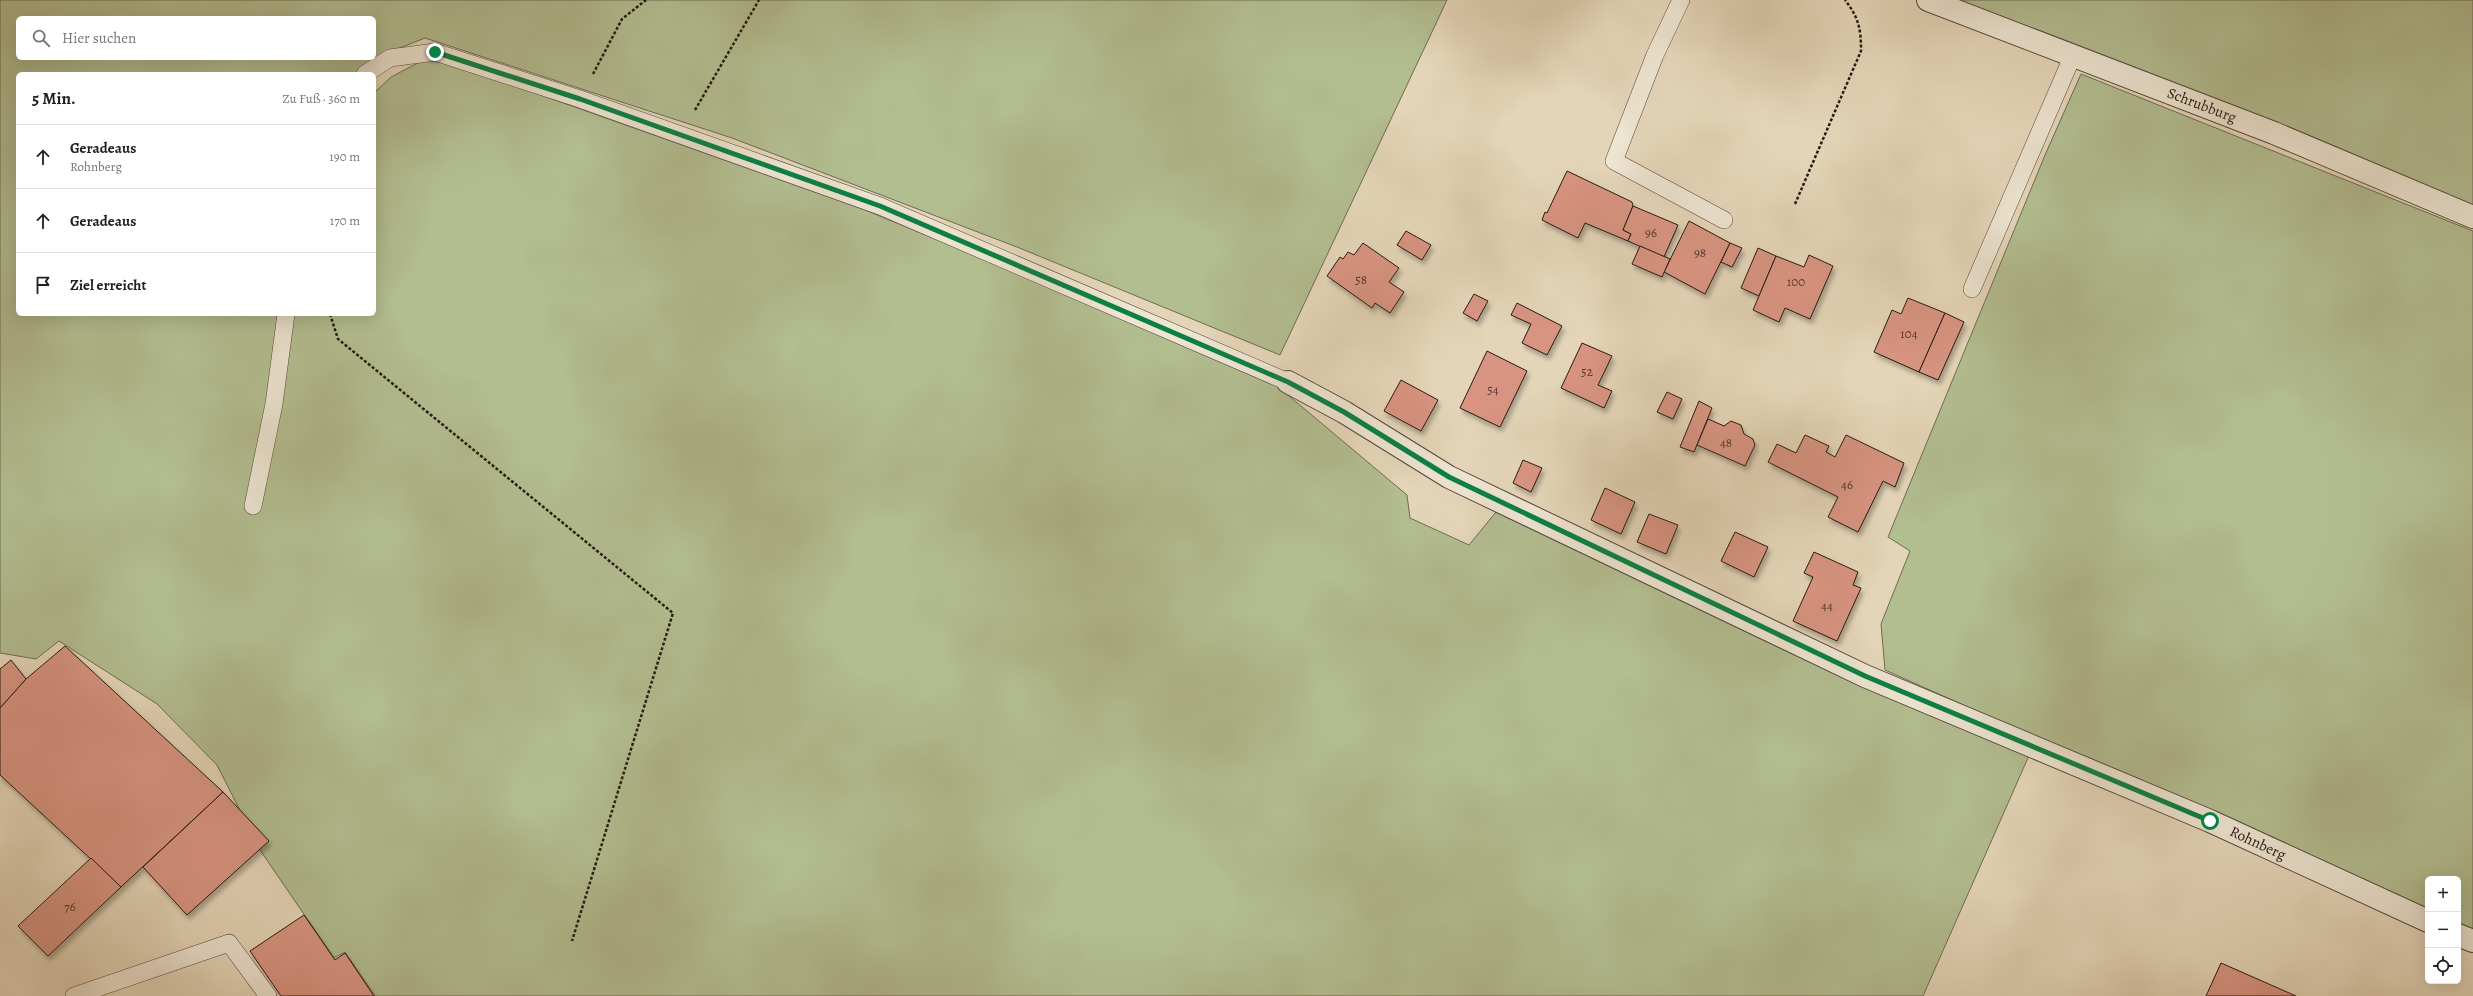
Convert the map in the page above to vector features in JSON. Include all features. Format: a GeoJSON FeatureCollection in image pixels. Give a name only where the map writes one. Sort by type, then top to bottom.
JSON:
{"type":"FeatureCollection","features":[{"type":"Feature","properties":{"kind":"street","name":"Schrubburg"},"geometry":{"type":"LineString","coordinates":[[1928,0],[2274,134],[2473,217]]}},
{"type":"Feature","properties":{"kind":"street","name":"Rohnberg"},"geometry":{"type":"LineString","coordinates":[[1288,382],[1344,412],[1449,477],[1850,669],[2210,821],[2425,920]]}},
{"type":"Feature","properties":{"kind":"street"},"geometry":{"type":"LineString","coordinates":[[2461,935],[2473,941]]}},
{"type":"Feature","properties":{"kind":"lane"},"geometry":{"type":"LineString","coordinates":[[1681,0],[1654,55],[1614,161],[1724,220]]}},
{"type":"Feature","properties":{"kind":"lane"},"geometry":{"type":"LineString","coordinates":[[368,72],[390,58],[435,52],[580,99],[880,206],[1288,382]]}},
{"type":"Feature","properties":{"kind":"lane"},"geometry":{"type":"LineString","coordinates":[[1972,289],[2073,55]]}},
{"type":"Feature","properties":{"kind":"lane"},"geometry":{"type":"LineString","coordinates":[[253,506],[274,404],[286,316]]}},
{"type":"Feature","properties":{"kind":"lane"},"geometry":{"type":"LineString","coordinates":[[74,996],[229,943],[268,996]]}},
{"type":"Feature","properties":{"kind":"path"},"geometry":{"type":"LineString","coordinates":[[580,99],[622,19],[646,0]]}},
{"type":"Feature","properties":{"kind":"path"},"geometry":{"type":"LineString","coordinates":[[681,135],[759,0]]}},
{"type":"Feature","properties":{"kind":"path"},"geometry":{"type":"LineString","coordinates":[[1795,204],[1861,51],[1861,28],[1854,11],[1845,0]]}},
{"type":"Feature","properties":{"kind":"path"},"geometry":{"type":"LineString","coordinates":[[331,316],[338,339],[674,613],[572,941]]}},
{"type":"Feature","properties":{"kind":"green space"},"geometry":{"type":"Polygon","coordinates":[[[0,0],[1447,0],[1280,355],[1017,247],[732,138],[425,38],[376,57],[376,16],[16,16],[16,60],[371,60],[360,72],[16,72],[16,316],[376,316],[376,91],[391,77],[431,56],[865,210],[1175,338],[1270,380],[1407,495],[1410,518],[1469,545],[1496,512],[1876,688],[2031,751],[1923,996],[375,996],[345,952],[334,958],[260,850],[217,765],[157,704],[59,641],[36,659],[0,653],[0,0]]]}},
{"type":"Feature","properties":{"kind":"green space"},"geometry":{"type":"Polygon","coordinates":[[[1955,0],[2473,0],[2473,210],[1955,0]]]}},
{"type":"Feature","properties":{"kind":"green space"},"geometry":{"type":"Polygon","coordinates":[[[2081,74],[2473,231],[2473,933],[2461,927],[2461,876],[2425,876],[2425,912],[1885,670],[1881,624],[1910,551],[1888,537],[2045,155],[2081,74]]]}},
{"type":"Feature","properties":{"kind":"building"},"geometry":{"type":"Polygon","coordinates":[[[1567,171],[1632,202],[1633,206],[1623,230],[1631,234],[1628,241],[1585,223],[1578,238],[1542,220],[1545,212],[1547,213],[1567,171]]]}},
{"type":"Feature","properties":{"kind":"building"},"geometry":{"type":"Polygon","coordinates":[[[1633,206],[1678,225],[1664,257],[1628,241],[1631,234],[1623,230],[1633,206]]]}},
{"type":"Feature","properties":{"kind":"building"},"geometry":{"type":"Polygon","coordinates":[[[1689,221],[1730,243],[1705,294],[1664,272],[1689,221]]]}},
{"type":"Feature","properties":{"kind":"building"},"geometry":{"type":"Polygon","coordinates":[[[1406,231],[1431,245],[1422,260],[1397,245],[1406,231]]]}},
{"type":"Feature","properties":{"kind":"building"},"geometry":{"type":"Polygon","coordinates":[[[1363,243],[1399,268],[1389,282],[1404,292],[1390,313],[1375,303],[1372,308],[1327,276],[1340,257],[1343,259],[1348,252],[1354,255],[1363,243]]]}},
{"type":"Feature","properties":{"kind":"building"},"geometry":{"type":"Polygon","coordinates":[[[1730,243],[1742,248],[1732,267],[1721,262],[1730,243]]]}},
{"type":"Feature","properties":{"kind":"building"},"geometry":{"type":"Polygon","coordinates":[[[1640,246],[1670,259],[1662,277],[1632,264],[1640,246]]]}},
{"type":"Feature","properties":{"kind":"building"},"geometry":{"type":"Polygon","coordinates":[[[1758,248],[1776,256],[1759,296],[1741,288],[1758,248]]]}},
{"type":"Feature","properties":{"kind":"building"},"geometry":{"type":"Polygon","coordinates":[[[1809,255],[1833,266],[1810,319],[1785,308],[1779,322],[1753,310],[1776,256],[1804,267],[1809,255]]]}},
{"type":"Feature","properties":{"kind":"building"},"geometry":{"type":"Polygon","coordinates":[[[1474,294],[1488,301],[1477,321],[1463,313],[1474,294]]]}},
{"type":"Feature","properties":{"kind":"building"},"geometry":{"type":"Polygon","coordinates":[[[1908,298],[1945,313],[1919,372],[1874,352],[1892,310],[1901,314],[1908,298]]]}},
{"type":"Feature","properties":{"kind":"building"},"geometry":{"type":"Polygon","coordinates":[[[1517,303],[1562,326],[1547,355],[1522,343],[1531,324],[1511,315],[1517,303]]]}},
{"type":"Feature","properties":{"kind":"building"},"geometry":{"type":"Polygon","coordinates":[[[1945,313],[1964,322],[1938,380],[1919,372],[1945,313]]]}},
{"type":"Feature","properties":{"kind":"building"},"geometry":{"type":"Polygon","coordinates":[[[1582,343],[1612,356],[1598,385],[1612,391],[1604,408],[1561,388],[1582,343]]]}},
{"type":"Feature","properties":{"kind":"building"},"geometry":{"type":"Polygon","coordinates":[[[1487,351],[1527,371],[1500,427],[1460,408],[1487,351]]]}},
{"type":"Feature","properties":{"kind":"building"},"geometry":{"type":"Polygon","coordinates":[[[1401,380],[1438,400],[1421,431],[1384,411],[1401,380]]]}},
{"type":"Feature","properties":{"kind":"building"},"geometry":{"type":"Polygon","coordinates":[[[1667,392],[1682,399],[1673,419],[1657,412],[1667,392]]]}},
{"type":"Feature","properties":{"kind":"building"},"geometry":{"type":"Polygon","coordinates":[[[1699,401],[1712,408],[1694,452],[1680,447],[1699,401]]]}},
{"type":"Feature","properties":{"kind":"building"},"geometry":{"type":"Polygon","coordinates":[[[1708,419],[1724,426],[1731,421],[1741,425],[1744,434],[1753,439],[1755,445],[1745,466],[1697,445],[1708,419]]]}},
{"type":"Feature","properties":{"kind":"building"},"geometry":{"type":"Polygon","coordinates":[[[1805,435],[1829,446],[1826,452],[1835,457],[1846,435],[1904,463],[1895,487],[1883,481],[1858,532],[1828,517],[1838,497],[1768,462],[1777,444],[1796,453],[1805,435]]]}},
{"type":"Feature","properties":{"kind":"building"},"geometry":{"type":"Polygon","coordinates":[[[1523,460],[1542,468],[1531,492],[1513,483],[1523,460]]]}},
{"type":"Feature","properties":{"kind":"building"},"geometry":{"type":"Polygon","coordinates":[[[1605,488],[1635,502],[1621,534],[1591,520],[1605,488]]]}},
{"type":"Feature","properties":{"kind":"building"},"geometry":{"type":"Polygon","coordinates":[[[1649,514],[1678,525],[1666,554],[1637,542],[1649,514]]]}},
{"type":"Feature","properties":{"kind":"building"},"geometry":{"type":"Polygon","coordinates":[[[1735,532],[1768,547],[1754,577],[1721,561],[1735,532]]]}},
{"type":"Feature","properties":{"kind":"building"},"geometry":{"type":"Polygon","coordinates":[[[1814,552],[1858,572],[1853,585],[1861,588],[1837,641],[1793,621],[1813,577],[1804,573],[1814,552]]]}},
{"type":"Feature","properties":{"kind":"building"},"geometry":{"type":"Polygon","coordinates":[[[65,646],[223,792],[121,887],[0,775],[0,708],[26,679],[65,646]]]}},
{"type":"Feature","properties":{"kind":"building"},"geometry":{"type":"Polygon","coordinates":[[[11,660],[26,679],[0,708],[0,669],[11,660]]]}},
{"type":"Feature","properties":{"kind":"building"},"geometry":{"type":"Polygon","coordinates":[[[223,792],[269,841],[187,915],[143,867],[223,792]]]}},
{"type":"Feature","properties":{"kind":"building"},"geometry":{"type":"Polygon","coordinates":[[[91,858],[121,887],[48,956],[18,926],[91,858]]]}},
{"type":"Feature","properties":{"kind":"building"},"geometry":{"type":"Polygon","coordinates":[[[304,915],[335,960],[345,953],[374,996],[281,996],[250,951],[304,915]]]}},
{"type":"Feature","properties":{"kind":"building"},"geometry":{"type":"Polygon","coordinates":[[[2221,963],[2296,996],[2206,996],[2221,963]]]}},
{"type":"Feature","properties":{"kind":"route"},"geometry":{"type":"LineString","coordinates":[[435,52],[580,99],[880,206],[1288,382],[1344,412],[1449,477],[1865,676],[2210,821]]}}]}
